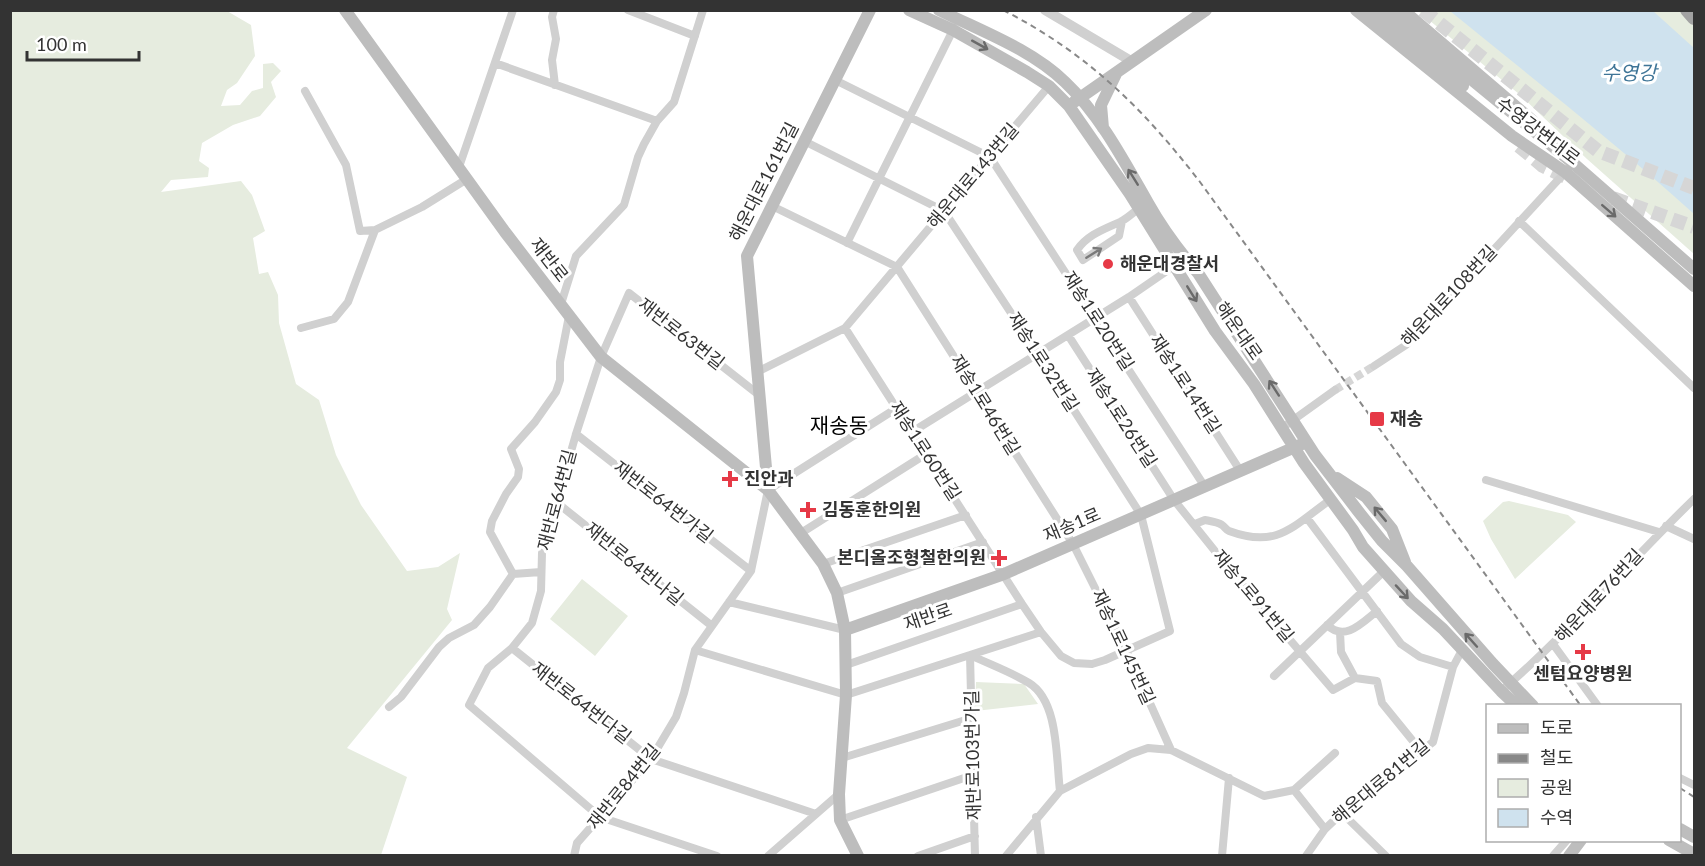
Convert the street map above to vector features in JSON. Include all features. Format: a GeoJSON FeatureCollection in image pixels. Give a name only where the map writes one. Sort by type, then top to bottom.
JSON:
{"type":"FeatureCollection","features":[{"type":"Feature","properties":{"kind":"highway"},"geometry":{"type":"LineString","coordinates":[[1687,10],[1695,18]]}},
{"type":"Feature","properties":{"kind":"main road","name":"재반로"},"geometry":{"type":"LineString","coordinates":[[345,10],[467,179],[601,357],[768,490],[823,564],[837,593],[845,630],[846,695],[839,794],[840,820],[858,855]]}},
{"type":"Feature","properties":{"kind":"main road","name":"해운대로161번길"},"geometry":{"type":"LineString","coordinates":[[768,490],[747,256],[870,10]]}},
{"type":"Feature","properties":{"kind":"main road","name":"해운대로"},"geometry":{"type":"LineString","coordinates":[[909,10],[953,30],[1049,86],[1069,106],[1143,206],[1198,273],[1328,473],[1366,497],[1392,529],[1407,566],[1506,687],[1516,704]]}},
{"type":"Feature","properties":{"kind":"main road","name":"해운대로"},"geometry":{"type":"LineString","coordinates":[[939,10],[1030,57],[1065,82],[1080,98],[1103,129],[1174,266],[1215,331],[1254,384],[1363,547],[1411,602],[1443,629],[1462,650],[1506,687],[1532,704]]}},
{"type":"Feature","properties":{"kind":"main road"},"geometry":{"type":"LineString","coordinates":[[1069,106],[1206,10]]}},
{"type":"Feature","properties":{"kind":"main road","name":"수영강변대로"},"geometry":{"type":"LineString","coordinates":[[1356,10],[1512,136],[1569,167],[1695,286]]}},
{"type":"Feature","properties":{"kind":"main road"},"geometry":{"type":"LineString","coordinates":[[1373,10],[1695,269]]}},
{"type":"Feature","properties":{"kind":"main road"},"geometry":{"type":"LineString","coordinates":[[1386,10],[1569,167]]}},
{"type":"Feature","properties":{"kind":"main road","name":"수영강변대로"},"geometry":{"type":"LineString","coordinates":[[1403,10],[1516,105],[1562,149],[1569,167]]}},
{"type":"Feature","properties":{"kind":"main road"},"geometry":{"type":"LineString","coordinates":[[1103,129],[1101,105],[1118,71]]}},
{"type":"Feature","properties":{"kind":"main road","name":"재송1로"},"geometry":{"type":"LineString","coordinates":[[845,630],[1004,574],[1307,442]]}},
{"type":"Feature","properties":{"kind":"main road"},"geometry":{"type":"LineString","coordinates":[[1681,830],[1695,837]]}},
{"type":"Feature","properties":{"kind":"main road"},"geometry":{"type":"LineString","coordinates":[[1569,855],[1579,842]]}},
{"type":"Feature","properties":{"kind":"main road"},"geometry":{"type":"LineString","coordinates":[[1673,842],[1695,854]]}},
{"type":"Feature","properties":{"kind":"street"},"geometry":{"type":"LineString","coordinates":[[459,167],[513,10]]}},
{"type":"Feature","properties":{"kind":"street"},"geometry":{"type":"LineString","coordinates":[[554,10],[552,17],[556,39],[552,60],[555,85]]}},
{"type":"Feature","properties":{"kind":"street"},"geometry":{"type":"LineString","coordinates":[[628,10],[695,36]]}},
{"type":"Feature","properties":{"kind":"street"},"geometry":{"type":"LineString","coordinates":[[561,304],[576,256],[624,205],[638,157],[657,121],[674,102],[702,10]]}},
{"type":"Feature","properties":{"kind":"street"},"geometry":{"type":"LineString","coordinates":[[1045,10],[1131,61]]}},
{"type":"Feature","properties":{"kind":"street"},"geometry":{"type":"LineString","coordinates":[[847,243],[953,30]]}},
{"type":"Feature","properties":{"kind":"street"},"geometry":{"type":"LineString","coordinates":[[495,63],[657,121]]}},
{"type":"Feature","properties":{"kind":"street"},"geometry":{"type":"LineString","coordinates":[[835,80],[990,157]]}},
{"type":"Feature","properties":{"kind":"street","name":"해운대로143번길"},"geometry":{"type":"LineString","coordinates":[[757,372],[845,328],[1049,86]]}},
{"type":"Feature","properties":{"kind":"street"},"geometry":{"type":"LineString","coordinates":[[305,91],[346,165],[360,231],[375,230],[422,207],[467,179]]}},
{"type":"Feature","properties":{"kind":"street"},"geometry":{"type":"LineString","coordinates":[[804,141],[944,211]]}},
{"type":"Feature","properties":{"kind":"street","name":"재송1로20번길"},"geometry":{"type":"LineString","coordinates":[[990,157],[1205,487]]}},
{"type":"Feature","properties":{"kind":"street","name":"해운대로108번길"},"geometry":{"type":"LineString","coordinates":[[1374,366],[1406,345],[1569,167]]}},
{"type":"Feature","properties":{"kind":"street"},"geometry":{"type":"LineString","coordinates":[[772,206],[897,267]]}},
{"type":"Feature","properties":{"kind":"street"},"geometry":{"type":"LineString","coordinates":[[1122,220],[1119,237],[1083,260],[1077,250],[1082,242],[1143,206]]}},
{"type":"Feature","properties":{"kind":"street","name":"재송1로32번길"},"geometry":{"type":"LineString","coordinates":[[944,211],[1141,515],[1170,631],[1126,650]]}},
{"type":"Feature","properties":{"kind":"street"},"geometry":{"type":"LineString","coordinates":[[1519,221],[1695,388]]}},
{"type":"Feature","properties":{"kind":"street"},"geometry":{"type":"LineString","coordinates":[[301,328],[334,319],[348,302],[375,230]]}},
{"type":"Feature","properties":{"kind":"street"},"geometry":{"type":"LineString","coordinates":[[912,432],[1096,318],[1174,266]]}},
{"type":"Feature","properties":{"kind":"street","name":"재송1로46번길"},"geometry":{"type":"LineString","coordinates":[[897,267],[1073,544]]}},
{"type":"Feature","properties":{"kind":"street","name":"재반로63번길"},"geometry":{"type":"LineString","coordinates":[[601,357],[629,293],[759,395]]}},
{"type":"Feature","properties":{"kind":"street","name":"재송1로14번길"},"geometry":{"type":"LineString","coordinates":[[1129,297],[1241,472]]}},
{"type":"Feature","properties":{"kind":"street"},"geometry":{"type":"LineString","coordinates":[[513,574],[490,532],[492,521],[518,477],[519,469],[512,449],[536,422],[556,392],[560,380],[560,362],[569,316]]}},
{"type":"Feature","properties":{"kind":"street","name":"재송1로60번길"},"geometry":{"type":"LineString","coordinates":[[845,328],[1041,632],[1061,656],[1074,663],[1092,664],[1126,650]]}},
{"type":"Feature","properties":{"kind":"street","name":"재송1로26번길"},"geometry":{"type":"LineString","coordinates":[[1068,335],[1174,500]]}},
{"type":"Feature","properties":{"kind":"street","name":"재반로64번길"},"geometry":{"type":"LineString","coordinates":[[600,817],[469,705],[488,669],[512,648],[531,623],[541,591],[542,553],[601,357]]}},
{"type":"Feature","properties":{"kind":"street"},"geometry":{"type":"LineString","coordinates":[[1282,428],[1335,390]]}},
{"type":"Feature","properties":{"kind":"street"},"geometry":{"type":"LineString","coordinates":[[768,490],[897,408]]}},
{"type":"Feature","properties":{"kind":"street","name":"재반로64번가길"},"geometry":{"type":"LineString","coordinates":[[576,434],[751,571]]}},
{"type":"Feature","properties":{"kind":"street"},"geometry":{"type":"LineString","coordinates":[[801,533],[926,454]]}},
{"type":"Feature","properties":{"kind":"street"},"geometry":{"type":"LineString","coordinates":[[1486,480],[1695,539]]}},
{"type":"Feature","properties":{"kind":"street","name":"재반로84번길"},"geometry":{"type":"LineString","coordinates":[[574,855],[578,843],[651,759],[676,717],[694,650],[751,571],[768,490]]}},
{"type":"Feature","properties":{"kind":"street","name":"해운대로76번길"},"geometry":{"type":"LineString","coordinates":[[1506,687],[1553,644],[1662,529],[1695,499]]}},
{"type":"Feature","properties":{"kind":"street","name":"재송1로91번길"},"geometry":{"type":"LineString","coordinates":[[1174,500],[1235,576],[1333,690],[1355,678]]}},
{"type":"Feature","properties":{"kind":"street"},"geometry":{"type":"LineString","coordinates":[[1195,524],[1205,520],[1222,524],[1226,530],[1251,537],[1267,538],[1289,530],[1330,500]]}},
{"type":"Feature","properties":{"kind":"street","name":"재반로64번나길"},"geometry":{"type":"LineString","coordinates":[[556,502],[712,626]]}},
{"type":"Feature","properties":{"kind":"street"},"geometry":{"type":"LineString","coordinates":[[823,564],[966,515]]}},
{"type":"Feature","properties":{"kind":"street"},"geometry":{"type":"LineString","coordinates":[[1307,518],[1401,644],[1420,657],[1453,667]]}},
{"type":"Feature","properties":{"kind":"street"},"geometry":{"type":"LineString","coordinates":[[837,593],[983,542]]}},
{"type":"Feature","properties":{"kind":"street","name":"재송1로145번길"},"geometry":{"type":"LineString","coordinates":[[1073,544],[1126,650],[1171,750]]}},
{"type":"Feature","properties":{"kind":"street"},"geometry":{"type":"LineString","coordinates":[[513,574],[541,572]]}},
{"type":"Feature","properties":{"kind":"street"},"geometry":{"type":"LineString","coordinates":[[1274,676],[1383,572]]}},
{"type":"Feature","properties":{"kind":"street"},"geometry":{"type":"LineString","coordinates":[[389,707],[401,697],[439,647],[449,638],[474,625],[513,574]]}},
{"type":"Feature","properties":{"kind":"street"},"geometry":{"type":"LineString","coordinates":[[729,602],[845,630]]}},
{"type":"Feature","properties":{"kind":"street","name":"재반로"},"geometry":{"type":"LineString","coordinates":[[846,665],[1022,603]]}},
{"type":"Feature","properties":{"kind":"street"},"geometry":{"type":"LineString","coordinates":[[1327,625],[1334,632],[1345,633],[1377,611]]}},
{"type":"Feature","properties":{"kind":"street"},"geometry":{"type":"LineString","coordinates":[[694,650],[846,695],[1041,632]]}},
{"type":"Feature","properties":{"kind":"street"},"geometry":{"type":"LineString","coordinates":[[1340,632],[1341,652],[1355,678],[1377,681],[1382,704],[1421,751]]}},
{"type":"Feature","properties":{"kind":"street"},"geometry":{"type":"LineString","coordinates":[[1553,644],[1597,704]]}},
{"type":"Feature","properties":{"kind":"street","name":"재반로64번다길"},"geometry":{"type":"LineString","coordinates":[[512,648],[651,759]]}},
{"type":"Feature","properties":{"kind":"street","name":"해운대로81번길"},"geometry":{"type":"LineString","coordinates":[[1306,855],[1325,829],[1342,813],[1433,742],[1453,667],[1462,650]]}},
{"type":"Feature","properties":{"kind":"street"},"geometry":{"type":"LineString","coordinates":[[970,655],[1030,683],[1040,692],[1052,718],[1060,791]]}},
{"type":"Feature","properties":{"kind":"street","name":"재반로103번가길"},"geometry":{"type":"LineString","coordinates":[[970,655],[975,855]]}},
{"type":"Feature","properties":{"kind":"street"},"geometry":{"type":"LineString","coordinates":[[842,758],[972,718]]}},
{"type":"Feature","properties":{"kind":"street"},"geometry":{"type":"LineString","coordinates":[[1006,855],[1060,791],[1148,748],[1171,750],[1264,796],[1294,790],[1335,753]]}},
{"type":"Feature","properties":{"kind":"street"},"geometry":{"type":"LineString","coordinates":[[651,759],[816,814]]}},
{"type":"Feature","properties":{"kind":"street"},"geometry":{"type":"LineString","coordinates":[[840,820],[973,775]]}},
{"type":"Feature","properties":{"kind":"street"},"geometry":{"type":"LineString","coordinates":[[1222,855],[1229,778]]}},
{"type":"Feature","properties":{"kind":"street"},"geometry":{"type":"LineString","coordinates":[[1681,778],[1695,785]]}},
{"type":"Feature","properties":{"kind":"street"},"geometry":{"type":"LineString","coordinates":[[1294,790],[1325,829]]}},
{"type":"Feature","properties":{"kind":"street"},"geometry":{"type":"LineString","coordinates":[[768,855],[839,794]]}},
{"type":"Feature","properties":{"kind":"street"},"geometry":{"type":"LineString","coordinates":[[1342,813],[1386,855]]}},
{"type":"Feature","properties":{"kind":"street"},"geometry":{"type":"LineString","coordinates":[[600,817],[717,855]]}},
{"type":"Feature","properties":{"kind":"street"},"geometry":{"type":"LineString","coordinates":[[1036,817],[1041,855]]}},
{"type":"Feature","properties":{"kind":"street"},"geometry":{"type":"LineString","coordinates":[[918,855],[975,836]]}},
{"type":"Feature","properties":{"kind":"street"},"geometry":{"type":"LineString","coordinates":[[1553,855],[1565,842]]}},
{"type":"Feature","properties":{"kind":"green space","name":"수영강"},"geometry":{"type":"Polygon","coordinates":[[[1682,10],[1694,22],[1694,254],[1587,159],[1519,94],[1418,11],[1682,10]]]}},
{"type":"Feature","properties":{"kind":"green space"},"geometry":{"type":"Polygon","coordinates":[[[10,11],[227,11],[251,25],[255,56],[237,83],[227,90],[221,106],[240,105],[252,91],[263,88],[263,64],[273,63],[281,71],[271,82],[276,97],[260,116],[233,125],[202,143],[199,161],[209,168],[208,177],[171,180],[161,192],[241,181],[252,195],[265,231],[253,238],[259,274],[268,272],[278,295],[279,323],[296,384],[319,400],[336,455],[361,505],[407,571],[438,567],[460,553],[447,609],[452,620],[347,748],[407,777],[381,855],[11,855],[10,11]]]}},
{"type":"Feature","properties":{"kind":"green space"},"geometry":{"type":"Polygon","coordinates":[[[1509,501],[1568,515],[1576,522],[1515,579],[1483,521],[1503,502],[1509,501]]]}},
{"type":"Feature","properties":{"kind":"green space"},"geometry":{"type":"Polygon","coordinates":[[[582,579],[628,616],[595,656],[550,619],[582,579]]]}},
{"type":"Feature","properties":{"kind":"green space"},"geometry":{"type":"Polygon","coordinates":[[[976,682],[1024,684],[1038,704],[975,711],[976,682]]]}},
{"type":"Feature","properties":{"kind":"water","name":"수영강"},"geometry":{"type":"Polygon","coordinates":[[[1450,11],[1653,11],[1694,48],[1694,214],[1604,136],[1450,11]]]}},
{"type":"Feature","properties":{"kind":"tunnel"},"geometry":{"type":"LineString","coordinates":[[1423,10],[1598,151],[1694,188]]}},
{"type":"Feature","properties":{"kind":"tunnel"},"geometry":{"type":"LineString","coordinates":[[1519,146],[1543,166],[1568,178]]}},
{"type":"Feature","properties":{"kind":"tunnel"},"geometry":{"type":"LineString","coordinates":[[1613,198],[1694,227]]}},
{"type":"Feature","properties":{"kind":"tunnel"},"geometry":{"type":"LineString","coordinates":[[1335,390],[1374,366]]}},
{"type":"Feature","properties":{"kind":"railway"},"geometry":{"type":"LineString","coordinates":[[1003,10],[1061,45],[1112,84],[1179,155],[1580,704]]}},
{"type":"Feature","properties":{"kind":"railway"},"geometry":{"type":"LineString","coordinates":[[1681,789],[1694,797]]}},
{"type":"Feature","properties":{"kind":"place","name":"해운대경찰서"},"geometry":{"type":"Point","coordinates":[1108,264]}},
{"type":"Feature","properties":{"kind":"place","name":"재송"},"geometry":{"type":"Point","coordinates":[1377,419]}},
{"type":"Feature","properties":{"kind":"place","name":"진안과"},"geometry":{"type":"Point","coordinates":[730,479]}},
{"type":"Feature","properties":{"kind":"place","name":"김동훈한의원"},"geometry":{"type":"Point","coordinates":[808,510]}},
{"type":"Feature","properties":{"kind":"place","name":"본디올조형철한의원"},"geometry":{"type":"Point","coordinates":[999,558]}},
{"type":"Feature","properties":{"kind":"place","name":"센텀요양병원"},"geometry":{"type":"Point","coordinates":[1583,652]}},
{"type":"Feature","properties":{"kind":"district","name":"재송동"},"geometry":{"type":"Point","coordinates":[839,426]}}]}
